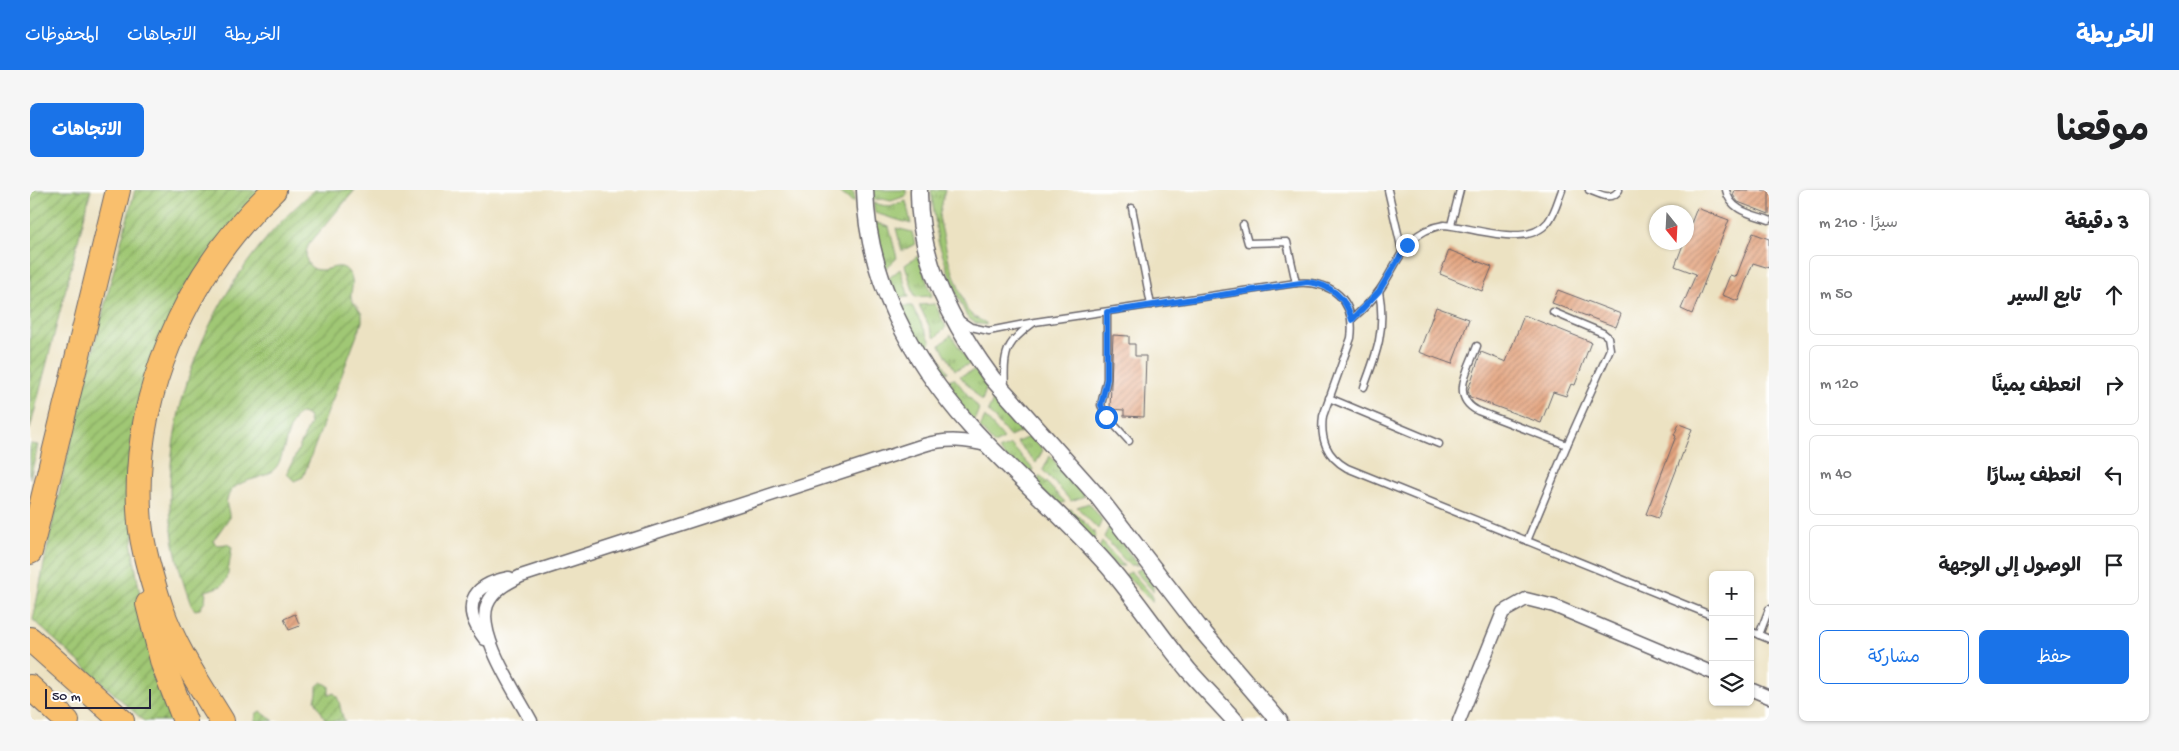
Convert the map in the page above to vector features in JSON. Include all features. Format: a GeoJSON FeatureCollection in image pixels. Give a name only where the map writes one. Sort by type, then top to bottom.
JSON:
{"type":"FeatureCollection","features":[{"type":"Feature","properties":{"kind":"highway"},"geometry":{"type":"LineString","coordinates":[[30,552],[118,190]]}},
{"type":"Feature","properties":{"kind":"highway"},"geometry":{"type":"LineString","coordinates":[[185,721],[171,689],[152,624],[140,565],[141,525],[139,491],[143,440],[157,378],[172,335],[190,295],[211,262],[237,229],[274,190]]}},
{"type":"Feature","properties":{"kind":"highway"},"geometry":{"type":"LineString","coordinates":[[141,525],[162,609],[190,670],[222,721]]}},
{"type":"Feature","properties":{"kind":"highway"},"geometry":{"type":"LineString","coordinates":[[30,640],[122,721]]}},
{"type":"Feature","properties":{"kind":"highway"},"geometry":{"type":"LineString","coordinates":[[30,687],[67,721]]}},
{"type":"Feature","properties":{"kind":"street"},"geometry":{"type":"LineString","coordinates":[[865,190],[870,242],[881,283],[901,328],[913,349],[950,401],[989,446],[1108,567],[1190,671],[1235,721]]}},
{"type":"Feature","properties":{"kind":"street"},"geometry":{"type":"LineString","coordinates":[[920,190],[920,213],[927,251],[950,309],[969,345],[1006,393],[1099,498],[1204,633],[1279,721]]}},
{"type":"Feature","properties":{"kind":"street"},"geometry":{"type":"LineString","coordinates":[[531,721],[491,647],[485,626],[487,605],[499,588],[520,576],[929,443],[959,440],[989,446]]}},
{"type":"Feature","properties":{"kind":"street"},"geometry":{"type":"LineString","coordinates":[[1459,721],[1503,612],[1526,600],[1554,606],[1709,671]]}},
{"type":"Feature","properties":{"kind":"street"},"geometry":{"type":"LineString","coordinates":[[1754,691],[1769,697]]}},
{"type":"Feature","properties":{"kind":"lane"},"geometry":{"type":"LineString","coordinates":[[1388,190],[1402,251]]}},
{"type":"Feature","properties":{"kind":"lane"},"geometry":{"type":"LineString","coordinates":[[1452,226],[1460,190]]}},
{"type":"Feature","properties":{"kind":"lane"},"geometry":{"type":"LineString","coordinates":[[1352,320],[1379,291],[1402,251],[1412,239],[1426,230],[1435,226],[1452,226],[1508,235],[1526,235],[1535,232],[1549,220],[1562,190]]}},
{"type":"Feature","properties":{"kind":"lane"},"geometry":{"type":"LineString","coordinates":[[1589,190],[1609,197],[1614,196],[1620,190]]}},
{"type":"Feature","properties":{"kind":"lane"},"geometry":{"type":"LineString","coordinates":[[1726,190],[1728,197],[1735,207],[1769,220]]}},
{"type":"Feature","properties":{"kind":"lane"},"geometry":{"type":"LineString","coordinates":[[1132,208],[1151,305]]}},
{"type":"Feature","properties":{"kind":"lane"},"geometry":{"type":"LineString","coordinates":[[1243,224],[1248,243],[1287,242],[1296,284]]}},
{"type":"Feature","properties":{"kind":"lane"},"geometry":{"type":"LineString","coordinates":[[950,309],[963,322],[980,330],[989,331],[1035,322],[1296,284],[1316,283],[1332,290],[1345,302],[1352,320],[1351,338],[1323,416],[1322,435],[1330,455],[1340,465],[1709,614]]}},
{"type":"Feature","properties":{"kind":"lane"},"geometry":{"type":"LineString","coordinates":[[1364,387],[1377,354],[1382,334],[1382,305],[1379,291]]}},
{"type":"Feature","properties":{"kind":"lane"},"geometry":{"type":"LineString","coordinates":[[1107,312],[1107,379],[1101,405],[1106,417],[1128,441]]}},
{"type":"Feature","properties":{"kind":"lane"},"geometry":{"type":"LineString","coordinates":[[1527,542],[1566,445],[1608,355],[1610,343],[1608,337],[1598,330],[1553,312]]}},
{"type":"Feature","properties":{"kind":"lane"},"geometry":{"type":"LineString","coordinates":[[1006,393],[1004,366],[1008,348],[1012,339],[1035,322]]}},
{"type":"Feature","properties":{"kind":"lane"},"geometry":{"type":"LineString","coordinates":[[1477,346],[1462,388],[1462,394],[1467,404],[1478,411],[1566,445]]}},
{"type":"Feature","properties":{"kind":"lane"},"geometry":{"type":"LineString","coordinates":[[1329,398],[1440,444]]}},
{"type":"Feature","properties":{"kind":"lane"},"geometry":{"type":"LineString","coordinates":[[1759,634],[1769,609]]}},
{"type":"Feature","properties":{"kind":"lane"},"geometry":{"type":"LineString","coordinates":[[1754,632],[1769,639]]}},
{"type":"Feature","properties":{"kind":"green space"},"geometry":{"type":"Polygon","coordinates":[[[30,190],[91,190],[30,429],[30,190]]]}},
{"type":"Feature","properties":{"kind":"green space"},"geometry":{"type":"Polygon","coordinates":[[[135,190],[266,190],[176,308],[132,546],[141,601],[174,721],[144,721],[33,620],[80,404],[135,190]]]}},
{"type":"Feature","properties":{"kind":"green space"},"geometry":{"type":"Polygon","coordinates":[[[315,190],[355,190],[309,244],[306,257],[309,265],[316,269],[325,270],[343,267],[346,269],[352,279],[351,299],[362,314],[362,322],[303,477],[294,481],[287,474],[310,424],[308,416],[302,413],[293,421],[277,466],[271,472],[243,482],[231,491],[227,499],[229,518],[213,541],[217,545],[227,544],[232,547],[227,579],[221,586],[206,591],[205,601],[200,609],[195,610],[191,605],[179,567],[170,514],[172,457],[179,414],[191,371],[208,330],[229,291],[254,254],[283,220],[315,190]]]}},
{"type":"Feature","properties":{"kind":"green space"},"geometry":{"type":"Polygon","coordinates":[[[836,190],[850,190],[854,194],[854,203],[836,190]]]}},
{"type":"Feature","properties":{"kind":"green space"},"geometry":{"type":"Polygon","coordinates":[[[871,190],[906,190],[906,196],[891,201],[883,199],[872,200],[871,190]]]}},
{"type":"Feature","properties":{"kind":"green space"},"geometry":{"type":"Polygon","coordinates":[[[931,190],[945,190],[939,217],[949,261],[967,310],[974,317],[986,323],[986,325],[975,323],[967,317],[953,286],[938,241],[931,190]]]}},
{"type":"Feature","properties":{"kind":"green space"},"geometry":{"type":"Polygon","coordinates":[[[906,201],[911,224],[875,213],[873,203],[890,207],[906,201]]]}},
{"type":"Feature","properties":{"kind":"green space"},"geometry":{"type":"Polygon","coordinates":[[[874,222],[889,227],[897,258],[885,269],[874,222]]]}},
{"type":"Feature","properties":{"kind":"green space"},"geometry":{"type":"Polygon","coordinates":[[[896,228],[912,232],[915,244],[902,251],[896,228]]]}},
{"type":"Feature","properties":{"kind":"green space"},"geometry":{"type":"Polygon","coordinates":[[[918,256],[932,296],[915,297],[905,265],[918,256]]]}},
{"type":"Feature","properties":{"kind":"green space"},"geometry":{"type":"Polygon","coordinates":[[[900,269],[909,297],[894,298],[888,279],[900,269]]]}},
{"type":"Feature","properties":{"kind":"green space"},"geometry":{"type":"Polygon","coordinates":[[[935,304],[946,327],[935,338],[919,305],[935,304]]]}},
{"type":"Feature","properties":{"kind":"green space"},"geometry":{"type":"Polygon","coordinates":[[[898,306],[912,306],[931,342],[921,352],[898,306]]]}},
{"type":"Feature","properties":{"kind":"green space"},"geometry":{"type":"Polygon","coordinates":[[[951,335],[970,364],[955,370],[940,345],[951,335]]]}},
{"type":"Feature","properties":{"kind":"green space"},"geometry":{"type":"Polygon","coordinates":[[[935,350],[948,372],[937,377],[925,360],[935,350]]]}},
{"type":"Feature","properties":{"kind":"green space"},"geometry":{"type":"Polygon","coordinates":[[[975,370],[987,386],[982,401],[960,376],[975,370]]]}},
{"type":"Feature","properties":{"kind":"green space"},"geometry":{"type":"Polygon","coordinates":[[[954,378],[979,409],[974,421],[942,382],[954,378]]]}},
{"type":"Feature","properties":{"kind":"green space"},"geometry":{"type":"Polygon","coordinates":[[[996,394],[1025,430],[1010,437],[988,411],[996,394]]]}},
{"type":"Feature","properties":{"kind":"green space"},"geometry":{"type":"Polygon","coordinates":[[[985,417],[1004,439],[994,444],[980,428],[985,417]]]}},
{"type":"Feature","properties":{"kind":"green space"},"geometry":{"type":"Polygon","coordinates":[[[1031,436],[1043,450],[1036,463],[1017,442],[1031,436]]]}},
{"type":"Feature","properties":{"kind":"green space"},"geometry":{"type":"Polygon","coordinates":[[[30,444],[38,445],[30,479],[30,444]]]}},
{"type":"Feature","properties":{"kind":"green space"},"geometry":{"type":"Polygon","coordinates":[[[1011,445],[1033,469],[1027,481],[999,450],[1011,445]]]}},
{"type":"Feature","properties":{"kind":"green space"},"geometry":{"type":"Polygon","coordinates":[[[1050,456],[1085,496],[1071,501],[1043,470],[1050,456]]]}},
{"type":"Feature","properties":{"kind":"green space"},"geometry":{"type":"Polygon","coordinates":[[[1040,476],[1065,502],[1055,506],[1034,487],[1040,476]]]}},
{"type":"Feature","properties":{"kind":"green space"},"geometry":{"type":"Polygon","coordinates":[[[1089,503],[1102,520],[1098,529],[1077,507],[1089,503]]]}},
{"type":"Feature","properties":{"kind":"green space"},"geometry":{"type":"Polygon","coordinates":[[[1071,509],[1096,534],[1092,543],[1061,512],[1071,509]]]}},
{"type":"Feature","properties":{"kind":"green space"},"geometry":{"type":"Polygon","coordinates":[[[1109,527],[1138,565],[1129,565],[1104,537],[1109,527]]]}},
{"type":"Feature","properties":{"kind":"green space"},"geometry":{"type":"Polygon","coordinates":[[[1102,542],[1124,566],[1116,566],[1099,548],[1102,542]]]}},
{"type":"Feature","properties":{"kind":"green space"},"geometry":{"type":"Polygon","coordinates":[[[1141,569],[1153,586],[1153,591],[1135,571],[1141,569]]]}},
{"type":"Feature","properties":{"kind":"green space"},"geometry":{"type":"Polygon","coordinates":[[[1131,572],[1152,595],[1152,602],[1125,575],[1131,572]]]}},
{"type":"Feature","properties":{"kind":"green space"},"geometry":{"type":"Polygon","coordinates":[[[322,682],[329,686],[329,695],[334,693],[337,696],[345,721],[326,721],[315,700],[317,686],[322,682]]]}},
{"type":"Feature","properties":{"kind":"green space"},"geometry":{"type":"Polygon","coordinates":[[[260,711],[274,721],[255,721],[256,714],[260,711]]]}},
{"type":"Feature","properties":{"kind":"building"},"geometry":{"type":"Polygon","coordinates":[[[1735,190],[1769,190],[1769,214],[1738,202],[1733,195],[1735,190]]]}},
{"type":"Feature","properties":{"kind":"building"},"geometry":{"type":"Polygon","coordinates":[[[1697,208],[1729,220],[1692,314],[1681,309],[1696,274],[1675,266],[1681,250],[1694,250],[1694,216],[1697,208]]]}},
{"type":"Feature","properties":{"kind":"building"},"geometry":{"type":"Polygon","coordinates":[[[1753,233],[1769,239],[1769,268],[1753,263],[1738,301],[1722,295],[1730,275],[1736,277],[1753,233]]]}},
{"type":"Feature","properties":{"kind":"building"},"geometry":{"type":"Polygon","coordinates":[[[1449,250],[1492,267],[1482,291],[1440,274],[1449,250]]]}},
{"type":"Feature","properties":{"kind":"building"},"geometry":{"type":"Polygon","coordinates":[[[1558,290],[1621,314],[1616,327],[1552,303],[1558,290]]]}},
{"type":"Feature","properties":{"kind":"building"},"geometry":{"type":"Polygon","coordinates":[[[1436,307],[1469,319],[1452,364],[1419,352],[1436,307]]]}},
{"type":"Feature","properties":{"kind":"building"},"geometry":{"type":"Polygon","coordinates":[[[1524,315],[1591,342],[1575,385],[1571,384],[1566,396],[1553,392],[1541,423],[1470,397],[1468,390],[1481,352],[1506,362],[1524,315]]]}},
{"type":"Feature","properties":{"kind":"building"},"geometry":{"type":"Polygon","coordinates":[[[1113,335],[1129,336],[1129,344],[1135,344],[1135,356],[1146,356],[1144,417],[1124,416],[1124,410],[1110,409],[1113,335]]]}},
{"type":"Feature","properties":{"kind":"building"},"geometry":{"type":"Polygon","coordinates":[[[1679,424],[1692,429],[1658,518],[1646,514],[1679,424]]]}},
{"type":"Feature","properties":{"kind":"building"},"geometry":{"type":"Polygon","coordinates":[[[295,614],[300,626],[289,630],[284,619],[295,614]]]}},
{"type":"Feature","properties":{"kind":"route"},"geometry":{"type":"LineString","coordinates":[[1106,417],[1101,405],[1101,398],[1107,379],[1107,312],[1307,282],[1324,286],[1339,295],[1345,302],[1352,320],[1379,291],[1407,245]]}}]}
